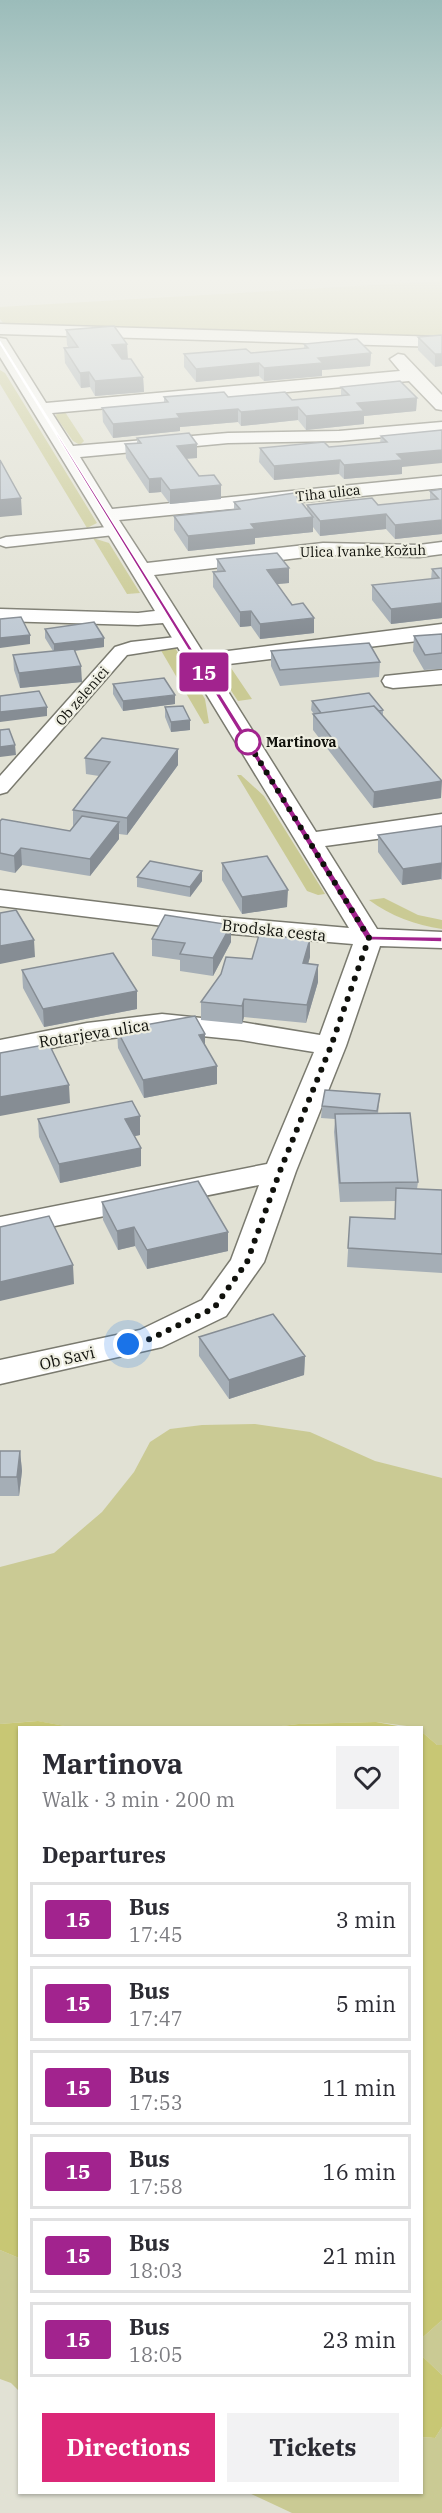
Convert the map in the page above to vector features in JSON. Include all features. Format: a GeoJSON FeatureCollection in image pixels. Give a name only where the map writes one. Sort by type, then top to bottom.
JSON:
{"type":"FeatureCollection","features":[{"type":"Feature","properties":{"kind":"street"},"geometry":{"type":"LineString","coordinates":[[32,398],[68,452],[369,938]]}},
{"type":"Feature","properties":{"kind":"street"},"geometry":{"type":"LineString","coordinates":[[40,409],[158,398]]}},
{"type":"Feature","properties":{"kind":"street"},"geometry":{"type":"LineString","coordinates":[[68,452],[228,438],[339,436],[442,427]]}},
{"type":"Feature","properties":{"kind":"street","name":"Tiha ulica"},"geometry":{"type":"LineString","coordinates":[[112,523],[442,482]]}},
{"type":"Feature","properties":{"kind":"street","name":"Ulica Ivanke Kožuh"},"geometry":{"type":"LineString","coordinates":[[141,570],[323,549],[419,551],[442,548]]}},
{"type":"Feature","properties":{"kind":"street"},"geometry":{"type":"LineString","coordinates":[[0,615],[138,619],[169,616]]}},
{"type":"Feature","properties":{"kind":"street"},"geometry":{"type":"LineString","coordinates":[[198,661],[442,631]]}},
{"type":"Feature","properties":{"kind":"street"},"geometry":{"type":"LineString","coordinates":[[393,681],[442,677]]}},
{"type":"Feature","properties":{"kind":"street"},"geometry":{"type":"LineString","coordinates":[[309,841],[442,822]]}},
{"type":"Feature","properties":{"kind":"street","name":"Brodska cesta"},"geometry":{"type":"LineString","coordinates":[[0,898],[289,933],[442,940]]}},
{"type":"Feature","properties":{"kind":"street","name":"Ob Savi"},"geometry":{"type":"LineString","coordinates":[[0,1372],[150,1339],[214,1308],[247,1262],[280,1171],[331,1046],[369,938]]}},
{"type":"Feature","properties":{"kind":"street","name":"Rotarjeva ulica"},"geometry":{"type":"LineString","coordinates":[[0,1049],[87,1032],[162,1023],[241,1031],[331,1046]]}},
{"type":"Feature","properties":{"kind":"street"},"geometry":{"type":"LineString","coordinates":[[0,1227],[280,1171]]}},
{"type":"Feature","properties":{"kind":"lane"},"geometry":{"type":"LineString","coordinates":[[6,542],[112,523]]}},
{"type":"Feature","properties":{"kind":"lane","name":"Ob zelenici"},"geometry":{"type":"LineString","coordinates":[[0,789],[121,651],[131,647],[185,641]]}},
{"type":"Feature","properties":{"kind":"green space"},"geometry":{"type":"Polygon","coordinates":[[[9,398],[21,398],[97,523],[87,528],[9,398]]]}},
{"type":"Feature","properties":{"kind":"green space"},"geometry":{"type":"Polygon","coordinates":[[[57,411],[65,412],[84,441],[80,445],[73,441],[56,417],[57,411]]]}},
{"type":"Feature","properties":{"kind":"green space"},"geometry":{"type":"Polygon","coordinates":[[[93,538],[109,543],[140,593],[127,594],[93,538]]]}},
{"type":"Feature","properties":{"kind":"green space"},"geometry":{"type":"Polygon","coordinates":[[[174,646],[205,699],[209,723],[204,724],[159,647],[174,646]]]}},
{"type":"Feature","properties":{"kind":"green space"},"geometry":{"type":"Polygon","coordinates":[[[222,665],[229,665],[252,699],[238,701],[220,674],[222,665]]]}},
{"type":"Feature","properties":{"kind":"green space"},"geometry":{"type":"Polygon","coordinates":[[[237,775],[241,775],[264,796],[325,894],[318,895],[307,891],[237,775]]]}},
{"type":"Feature","properties":{"kind":"green space"},"geometry":{"type":"Polygon","coordinates":[[[384,898],[418,915],[442,920],[442,929],[404,919],[369,900],[384,898]]]}},
{"type":"Feature","properties":{"kind":"green space"},"geometry":{"type":"Polygon","coordinates":[[[255,1424],[310,1432],[375,1461],[442,1478],[442,1745],[437,1745],[423,1733],[423,1726],[376,1722],[282,1726],[65,1726],[37,1721],[0,1724],[0,1567],[54,1553],[102,1512],[134,1472],[150,1442],[170,1429],[202,1425],[255,1424]]]}},
{"type":"Feature","properties":{"kind":"green space"},"geometry":{"type":"Polygon","coordinates":[[[0,2250],[18,2258],[18,2390],[11,2383],[0,2379],[0,2250]]]}},
{"type":"Feature","properties":{"kind":"green space"},"geometry":{"type":"Polygon","coordinates":[[[442,2320],[442,2375],[423,2357],[423,2337],[442,2320]]]}},
{"type":"Feature","properties":{"kind":"green space"},"geometry":{"type":"Polygon","coordinates":[[[442,2427],[442,2513],[292,2513],[251,2494],[423,2494],[423,2437],[435,2438],[442,2427]]]}},
{"type":"Feature","properties":{"kind":"shaded area"},"geometry":{"type":"Polygon","coordinates":[[[38,1721],[65,1726],[18,1726],[18,2258],[0,2250],[0,1724],[38,1721]]]}},
{"type":"Feature","properties":{"kind":"shaded area"},"geometry":{"type":"Polygon","coordinates":[[[376,1722],[398,1726],[282,1726],[376,1722]]]}},
{"type":"Feature","properties":{"kind":"shaded area"},"geometry":{"type":"Polygon","coordinates":[[[423,1733],[437,1745],[442,1745],[442,2320],[423,2337],[423,1733]]]}},
{"type":"Feature","properties":{"kind":"shaded area"},"geometry":{"type":"Polygon","coordinates":[[[423,2357],[442,2375],[442,2427],[435,2438],[423,2437],[423,2357]]]}},
{"type":"Feature","properties":{"kind":"building"},"geometry":{"type":"Polygon","coordinates":[[[165,398],[414,398],[357,403],[364,411],[306,416],[298,407],[241,412],[238,409],[177,414],[180,418],[113,424],[102,408],[168,402],[165,398]]]}},
{"type":"Feature","properties":{"kind":"building"},"geometry":{"type":"Polygon","coordinates":[[[442,430],[442,450],[397,454],[403,460],[344,465],[340,460],[274,466],[260,448],[324,442],[329,447],[387,442],[381,436],[442,430]]]}},
{"type":"Feature","properties":{"kind":"building"},"geometry":{"type":"Polygon","coordinates":[[[189,433],[197,444],[177,446],[199,476],[214,475],[221,485],[170,490],[161,478],[149,479],[125,444],[141,443],[137,438],[189,433]]]}},
{"type":"Feature","properties":{"kind":"building"},"geometry":{"type":"Polygon","coordinates":[[[0,460],[21,498],[0,500],[0,460]]]}},
{"type":"Feature","properties":{"kind":"building"},"geometry":{"type":"Polygon","coordinates":[[[442,489],[442,520],[395,525],[386,514],[320,521],[307,505],[372,498],[378,505],[438,499],[430,491],[442,489]]]}},
{"type":"Feature","properties":{"kind":"building"},"geometry":{"type":"Polygon","coordinates":[[[294,493],[313,517],[251,524],[255,529],[188,536],[174,516],[240,509],[234,502],[294,493]]]}},
{"type":"Feature","properties":{"kind":"building"},"geometry":{"type":"Polygon","coordinates":[[[277,553],[289,568],[267,570],[292,605],[303,603],[314,618],[260,624],[251,611],[240,612],[213,572],[225,571],[217,559],[277,553]]]}},
{"type":"Feature","properties":{"kind":"building"},"geometry":{"type":"Polygon","coordinates":[[[442,568],[442,603],[391,609],[372,585],[439,578],[432,569],[442,568]]]}},
{"type":"Feature","properties":{"kind":"building"},"geometry":{"type":"Polygon","coordinates":[[[21,617],[30,635],[0,638],[0,619],[21,617]]]}},
{"type":"Feature","properties":{"kind":"building"},"geometry":{"type":"Polygon","coordinates":[[[94,622],[104,638],[54,644],[45,629],[94,622]]]}},
{"type":"Feature","properties":{"kind":"building"},"geometry":{"type":"Polygon","coordinates":[[[442,634],[442,653],[425,655],[414,636],[442,634]]]}},
{"type":"Feature","properties":{"kind":"building"},"geometry":{"type":"Polygon","coordinates":[[[369,643],[380,662],[280,670],[271,651],[369,643]]]}},
{"type":"Feature","properties":{"kind":"building"},"geometry":{"type":"Polygon","coordinates":[[[74,649],[81,666],[19,673],[13,655],[74,649]]]}},
{"type":"Feature","properties":{"kind":"building"},"geometry":{"type":"Polygon","coordinates":[[[164,678],[175,695],[123,701],[113,684],[164,678]]]}},
{"type":"Feature","properties":{"kind":"building"},"geometry":{"type":"Polygon","coordinates":[[[39,691],[47,707],[0,712],[0,696],[39,691]]]}},
{"type":"Feature","properties":{"kind":"building"},"geometry":{"type":"Polygon","coordinates":[[[369,693],[383,710],[379,711],[374,706],[321,713],[312,701],[369,693]]]}},
{"type":"Feature","properties":{"kind":"building"},"geometry":{"type":"Polygon","coordinates":[[[183,706],[190,720],[171,722],[165,707],[183,706]]]}},
{"type":"Feature","properties":{"kind":"building"},"geometry":{"type":"Polygon","coordinates":[[[374,706],[442,781],[374,792],[313,714],[374,706]]]}},
{"type":"Feature","properties":{"kind":"building"},"geometry":{"type":"Polygon","coordinates":[[[9,729],[15,745],[0,747],[0,730],[9,729]]]}},
{"type":"Feature","properties":{"kind":"building"},"geometry":{"type":"Polygon","coordinates":[[[102,738],[178,749],[127,818],[73,810],[110,762],[85,758],[102,738]]]}},
{"type":"Feature","properties":{"kind":"building"},"geometry":{"type":"Polygon","coordinates":[[[82,816],[119,822],[90,859],[21,848],[14,856],[0,853],[0,821],[2,819],[70,831],[82,816]]]}},
{"type":"Feature","properties":{"kind":"building"},"geometry":{"type":"Polygon","coordinates":[[[442,826],[442,863],[403,869],[378,835],[442,826]]]}},
{"type":"Feature","properties":{"kind":"building"},"geometry":{"type":"Polygon","coordinates":[[[267,856],[288,890],[242,897],[222,863],[267,856]]]}},
{"type":"Feature","properties":{"kind":"building"},"geometry":{"type":"Polygon","coordinates":[[[150,861],[202,871],[190,887],[137,877],[150,861]]]}},
{"type":"Feature","properties":{"kind":"building"},"geometry":{"type":"Polygon","coordinates":[[[16,910],[34,940],[0,946],[0,913],[16,910]]]}},
{"type":"Feature","properties":{"kind":"building"},"geometry":{"type":"Polygon","coordinates":[[[165,915],[231,925],[213,958],[180,954],[185,943],[152,939],[165,915]]]}},
{"type":"Feature","properties":{"kind":"building"},"geometry":{"type":"Polygon","coordinates":[[[259,935],[310,939],[303,963],[318,965],[307,1005],[244,999],[242,1006],[201,1002],[221,974],[226,957],[252,959],[259,935]]]}},
{"type":"Feature","properties":{"kind":"building"},"geometry":{"type":"Polygon","coordinates":[[[113,953],[137,991],[43,1009],[22,970],[113,953]]]}},
{"type":"Feature","properties":{"kind":"building"},"geometry":{"type":"Polygon","coordinates":[[[195,1016],[205,1034],[199,1035],[217,1066],[143,1080],[117,1030],[195,1016]]]}},
{"type":"Feature","properties":{"kind":"building"},"geometry":{"type":"Polygon","coordinates":[[[49,1044],[69,1085],[0,1097],[0,1053],[49,1044]]]}},
{"type":"Feature","properties":{"kind":"building"},"geometry":{"type":"Polygon","coordinates":[[[325,1090],[380,1094],[377,1111],[322,1106],[325,1090]]]}},
{"type":"Feature","properties":{"kind":"building"},"geometry":{"type":"Polygon","coordinates":[[[132,1101],[140,1116],[125,1119],[141,1148],[59,1164],[38,1119],[132,1101]]]}},
{"type":"Feature","properties":{"kind":"building"},"geometry":{"type":"Polygon","coordinates":[[[410,1113],[418,1182],[340,1183],[335,1114],[410,1113]]]}},
{"type":"Feature","properties":{"kind":"building"},"geometry":{"type":"Polygon","coordinates":[[[198,1181],[228,1232],[147,1250],[134,1227],[117,1231],[102,1202],[198,1181]]]}},
{"type":"Feature","properties":{"kind":"building"},"geometry":{"type":"Polygon","coordinates":[[[396,1188],[442,1190],[442,1254],[348,1248],[350,1217],[395,1219],[396,1188]]]}},
{"type":"Feature","properties":{"kind":"building"},"geometry":{"type":"Polygon","coordinates":[[[49,1216],[73,1265],[0,1282],[0,1227],[49,1216]]]}},
{"type":"Feature","properties":{"kind":"building"},"geometry":{"type":"Polygon","coordinates":[[[273,1314],[305,1356],[229,1380],[199,1337],[273,1314]]]}},
{"type":"Feature","properties":{"kind":"building"},"geometry":{"type":"Polygon","coordinates":[[[0,1451],[20,1451],[17,1477],[0,1477],[0,1451]]]}},
{"type":"Feature","properties":{"kind":"bus line","name":"15"},"geometry":{"type":"LineString","coordinates":[[34,398],[369,938],[442,940]]}},
{"type":"Feature","properties":{"kind":"place","name":"Martinova"},"geometry":{"type":"Point","coordinates":[248,742]}},
{"type":"Feature","properties":{"kind":"route"},"geometry":{"type":"LineString","coordinates":[[128,1344],[150,1339],[214,1308],[247,1262],[280,1171],[331,1046],[369,938],[244,736],[248,742]]}}]}
